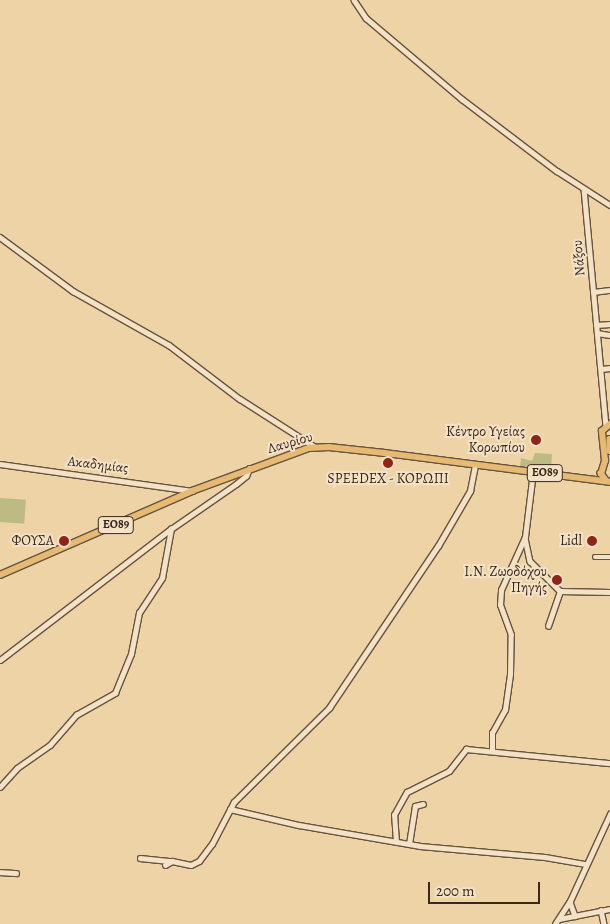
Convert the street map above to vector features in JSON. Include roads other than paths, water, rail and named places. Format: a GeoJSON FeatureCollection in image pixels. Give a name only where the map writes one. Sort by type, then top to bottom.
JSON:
{"type":"FeatureCollection","features":[{"type":"Feature","properties":{"kind":"main road"},"geometry":{"type":"LineString","coordinates":[[602,470],[605,461],[602,431],[608,424]]}},
{"type":"Feature","properties":{"kind":"main road"},"geometry":{"type":"LineString","coordinates":[[610,439],[610,451]]}},
{"type":"Feature","properties":{"kind":"main road","name":"Λαυρίου"},"geometry":{"type":"LineString","coordinates":[[0,575],[192,491],[315,447],[609,482]]}},
{"type":"Feature","properties":{"kind":"main road"},"geometry":{"type":"LineString","coordinates":[[586,479],[610,464]]}},
{"type":"Feature","properties":{"kind":"main road","name":"Λαυρίου"},"geometry":{"type":"LineString","coordinates":[[602,470],[609,482]]}},
{"type":"Feature","properties":{"kind":"street"},"geometry":{"type":"LineString","coordinates":[[354,0],[366,18],[462,99],[518,144],[610,206]]}},
{"type":"Feature","properties":{"kind":"street","name":"Νάξου"},"geometry":{"type":"LineString","coordinates":[[584,189],[596,325],[608,424]]}},
{"type":"Feature","properties":{"kind":"street"},"geometry":{"type":"LineString","coordinates":[[0,238],[73,290],[169,344],[240,399],[315,447]]}},
{"type":"Feature","properties":{"kind":"street"},"geometry":{"type":"LineString","coordinates":[[593,292],[610,290]]}},
{"type":"Feature","properties":{"kind":"street"},"geometry":{"type":"LineString","coordinates":[[596,325],[610,324]]}},
{"type":"Feature","properties":{"kind":"street"},"geometry":{"type":"LineString","coordinates":[[597,333],[610,335]]}},
{"type":"Feature","properties":{"kind":"street"},"geometry":{"type":"LineString","coordinates":[[601,369],[610,368]]}},
{"type":"Feature","properties":{"kind":"street","name":"Ακαδημίας"},"geometry":{"type":"LineString","coordinates":[[0,464],[192,491]]}},
{"type":"Feature","properties":{"kind":"street"},"geometry":{"type":"LineString","coordinates":[[140,858],[191,865],[199,861],[212,844],[230,809],[241,794],[313,726],[344,688],[438,546],[470,491],[475,466]]}},
{"type":"Feature","properties":{"kind":"street"},"geometry":{"type":"LineString","coordinates":[[0,660],[171,529],[241,480],[248,470]]}},
{"type":"Feature","properties":{"kind":"street"},"geometry":{"type":"LineString","coordinates":[[492,751],[494,726],[505,710],[510,674],[511,635],[500,605],[501,590],[525,537],[533,472]]}},
{"type":"Feature","properties":{"kind":"street"},"geometry":{"type":"LineString","coordinates":[[0,787],[17,768],[50,745],[76,715],[114,693],[131,654],[139,613],[162,578],[171,529]]}},
{"type":"Feature","properties":{"kind":"street"},"geometry":{"type":"LineString","coordinates":[[525,537],[530,561],[560,591],[610,592]]}},
{"type":"Feature","properties":{"kind":"street"},"geometry":{"type":"LineString","coordinates":[[595,557],[610,557]]}},
{"type":"Feature","properties":{"kind":"street"},"geometry":{"type":"LineString","coordinates":[[548,626],[560,591]]}},
{"type":"Feature","properties":{"kind":"street"},"geometry":{"type":"LineString","coordinates":[[396,842],[394,815],[410,789],[446,774],[457,764],[466,749],[610,763]]}},
{"type":"Feature","properties":{"kind":"street"},"geometry":{"type":"LineString","coordinates":[[409,844],[415,806],[423,804]]}},
{"type":"Feature","properties":{"kind":"street"},"geometry":{"type":"LineString","coordinates":[[230,809],[274,820],[396,842],[585,864]]}},
{"type":"Feature","properties":{"kind":"street"},"geometry":{"type":"LineString","coordinates":[[555,924],[570,901],[585,864],[610,814]]}},
{"type":"Feature","properties":{"kind":"street"},"geometry":{"type":"LineString","coordinates":[[165,865],[172,862]]}},
{"type":"Feature","properties":{"kind":"street"},"geometry":{"type":"LineString","coordinates":[[0,872],[16,873]]}},
{"type":"Feature","properties":{"kind":"street"},"geometry":{"type":"LineString","coordinates":[[570,901],[575,916]]}},
{"type":"Feature","properties":{"kind":"street"},"geometry":{"type":"LineString","coordinates":[[559,919],[610,909]]}},
{"type":"Feature","properties":{"kind":"street"},"geometry":{"type":"LineString","coordinates":[[600,910],[604,924]]}},
{"type":"Feature","properties":{"kind":"place","name":"Κέντρο Υγείας Κορωπίου"},"geometry":{"type":"Point","coordinates":[536,440]}},
{"type":"Feature","properties":{"kind":"place","name":"SPEEDEX - ΚΟΡΩΠΙ"},"geometry":{"type":"Point","coordinates":[388,463]}},
{"type":"Feature","properties":{"kind":"place","name":"ΦΟΥΣΑ"},"geometry":{"type":"Point","coordinates":[64,541]}},
{"type":"Feature","properties":{"kind":"place","name":"Lidl"},"geometry":{"type":"Point","coordinates":[592,541]}},
{"type":"Feature","properties":{"kind":"place","name":"Ι.Ν. Ζωοδόχου Πηγής"},"geometry":{"type":"Point","coordinates":[557,580]}}]}
